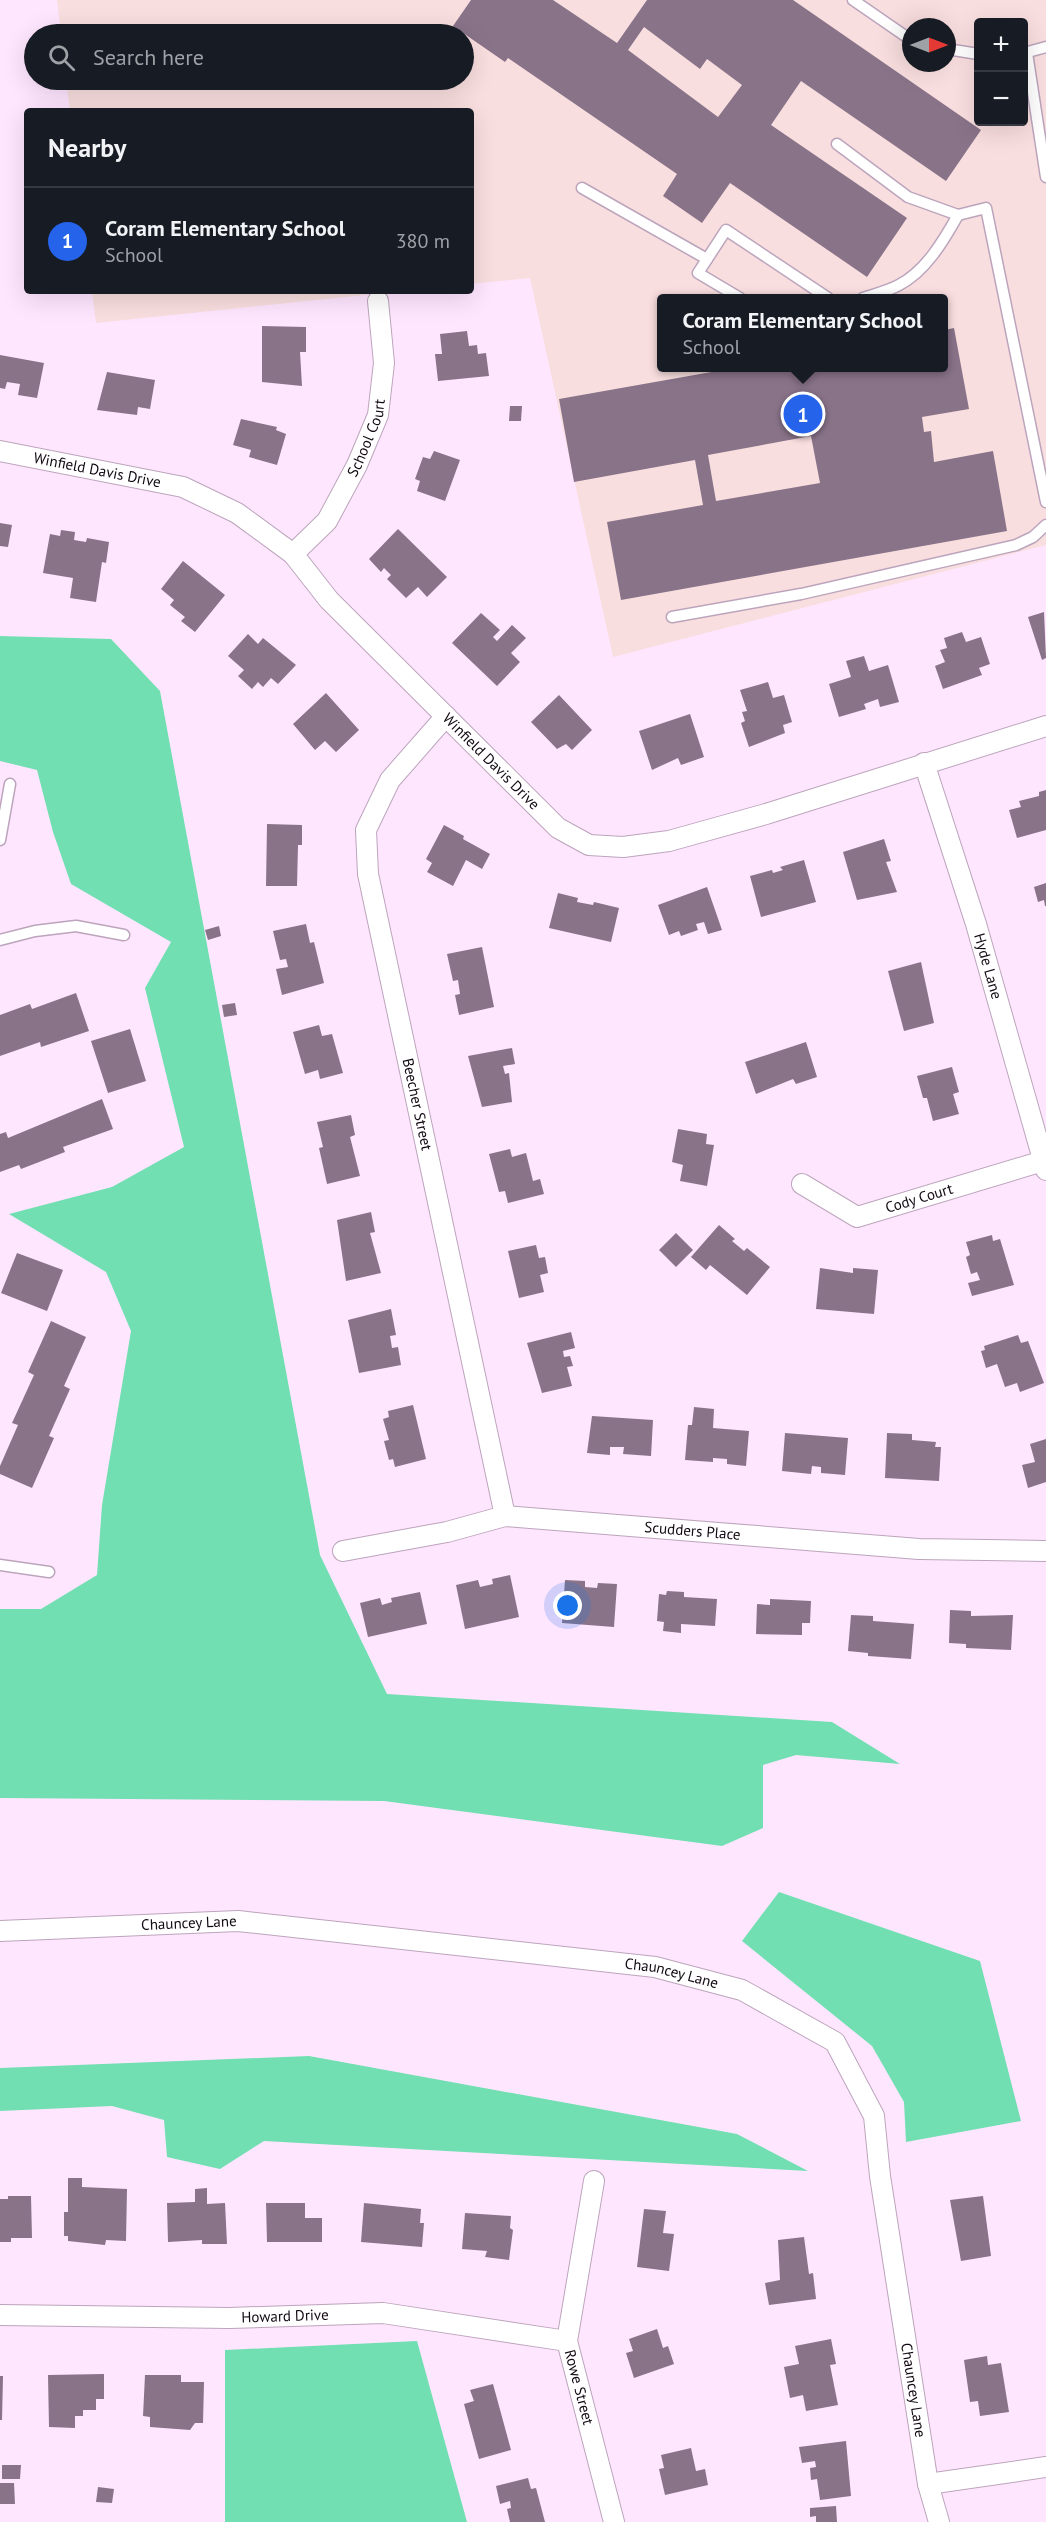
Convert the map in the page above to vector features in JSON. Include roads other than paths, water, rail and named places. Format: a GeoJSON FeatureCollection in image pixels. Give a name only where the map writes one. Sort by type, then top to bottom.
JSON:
{"type":"FeatureCollection","features":[{"type":"Feature","properties":{"kind":"street","name":"School Court"},"geometry":{"type":"LineString","coordinates":[[293,554],[327,521],[357,465],[378,415],[384,363],[378,301]]}},
{"type":"Feature","properties":{"kind":"street","name":"Winfield Davis Drive"},"geometry":{"type":"LineString","coordinates":[[0,451],[183,487],[237,513],[293,554],[330,600],[558,828],[588,845],[623,847],[669,840],[766,814],[1046,726]]}},
{"type":"Feature","properties":{"kind":"street","name":"Beecher Street"},"geometry":{"type":"LineString","coordinates":[[446,716],[390,780],[385,790],[366,830],[368,874],[505,1516]]}},
{"type":"Feature","properties":{"kind":"street","name":"Hyde Lane"},"geometry":{"type":"LineString","coordinates":[[924,764],[976,924],[1045,1165]]}},
{"type":"Feature","properties":{"kind":"street","name":"Cody Court"},"geometry":{"type":"LineString","coordinates":[[802,1184],[856,1216],[1045,1165]]}},
{"type":"Feature","properties":{"kind":"street","name":"Scudders Place"},"geometry":{"type":"LineString","coordinates":[[344,1551],[447,1532],[505,1516],[919,1549],[1046,1551]]}},
{"type":"Feature","properties":{"kind":"street","name":"Chauncey Lane"},"geometry":{"type":"LineString","coordinates":[[0,1931],[238,1921],[655,1967],[742,1990],[835,2042],[874,2116],[880,2176],[928,2484],[939,2522]]}},
{"type":"Feature","properties":{"kind":"street","name":"Rowe Street"},"geometry":{"type":"LineString","coordinates":[[594,2181],[567,2341],[614,2522]]}},
{"type":"Feature","properties":{"kind":"street","name":"Howard Drive"},"geometry":{"type":"LineString","coordinates":[[0,2315],[229,2318],[383,2313],[567,2341]]}},
{"type":"Feature","properties":{"kind":"street"},"geometry":{"type":"LineString","coordinates":[[928,2484],[1046,2467]]}},
{"type":"Feature","properties":{"kind":"lane"},"geometry":{"type":"LineString","coordinates":[[852,0],[902,34]]}},
{"type":"Feature","properties":{"kind":"lane"},"geometry":{"type":"LineString","coordinates":[[1028,52],[1046,48]]}},
{"type":"Feature","properties":{"kind":"lane"},"geometry":{"type":"LineString","coordinates":[[956,51],[974,53]]}},
{"type":"Feature","properties":{"kind":"lane"},"geometry":{"type":"LineString","coordinates":[[1028,71],[1046,177]]}},
{"type":"Feature","properties":{"kind":"lane"},"geometry":{"type":"LineString","coordinates":[[837,144],[908,197],[958,215],[986,208],[1046,502]]}},
{"type":"Feature","properties":{"kind":"lane"},"geometry":{"type":"LineString","coordinates":[[582,188],[707,259]]}},
{"type":"Feature","properties":{"kind":"lane"},"geometry":{"type":"LineString","coordinates":[[874,294],[900,285],[919,270],[942,243],[958,215]]}},
{"type":"Feature","properties":{"kind":"lane"},"geometry":{"type":"LineString","coordinates":[[733,294],[698,273],[726,230],[822,294]]}},
{"type":"Feature","properties":{"kind":"lane"},"geometry":{"type":"LineString","coordinates":[[672,618],[801,594],[1016,545],[1033,537],[1046,525]]}},
{"type":"Feature","properties":{"kind":"lane"},"geometry":{"type":"LineString","coordinates":[[0,840],[10,784]]}},
{"type":"Feature","properties":{"kind":"lane"},"geometry":{"type":"LineString","coordinates":[[0,940],[35,931],[76,926],[124,935]]}},
{"type":"Feature","properties":{"kind":"lane"},"geometry":{"type":"LineString","coordinates":[[0,1565],[49,1572]]}},
{"type":"Feature","properties":{"kind":"place","name":"Coram Elementary School"},"geometry":{"type":"Point","coordinates":[803,414]}}]}
